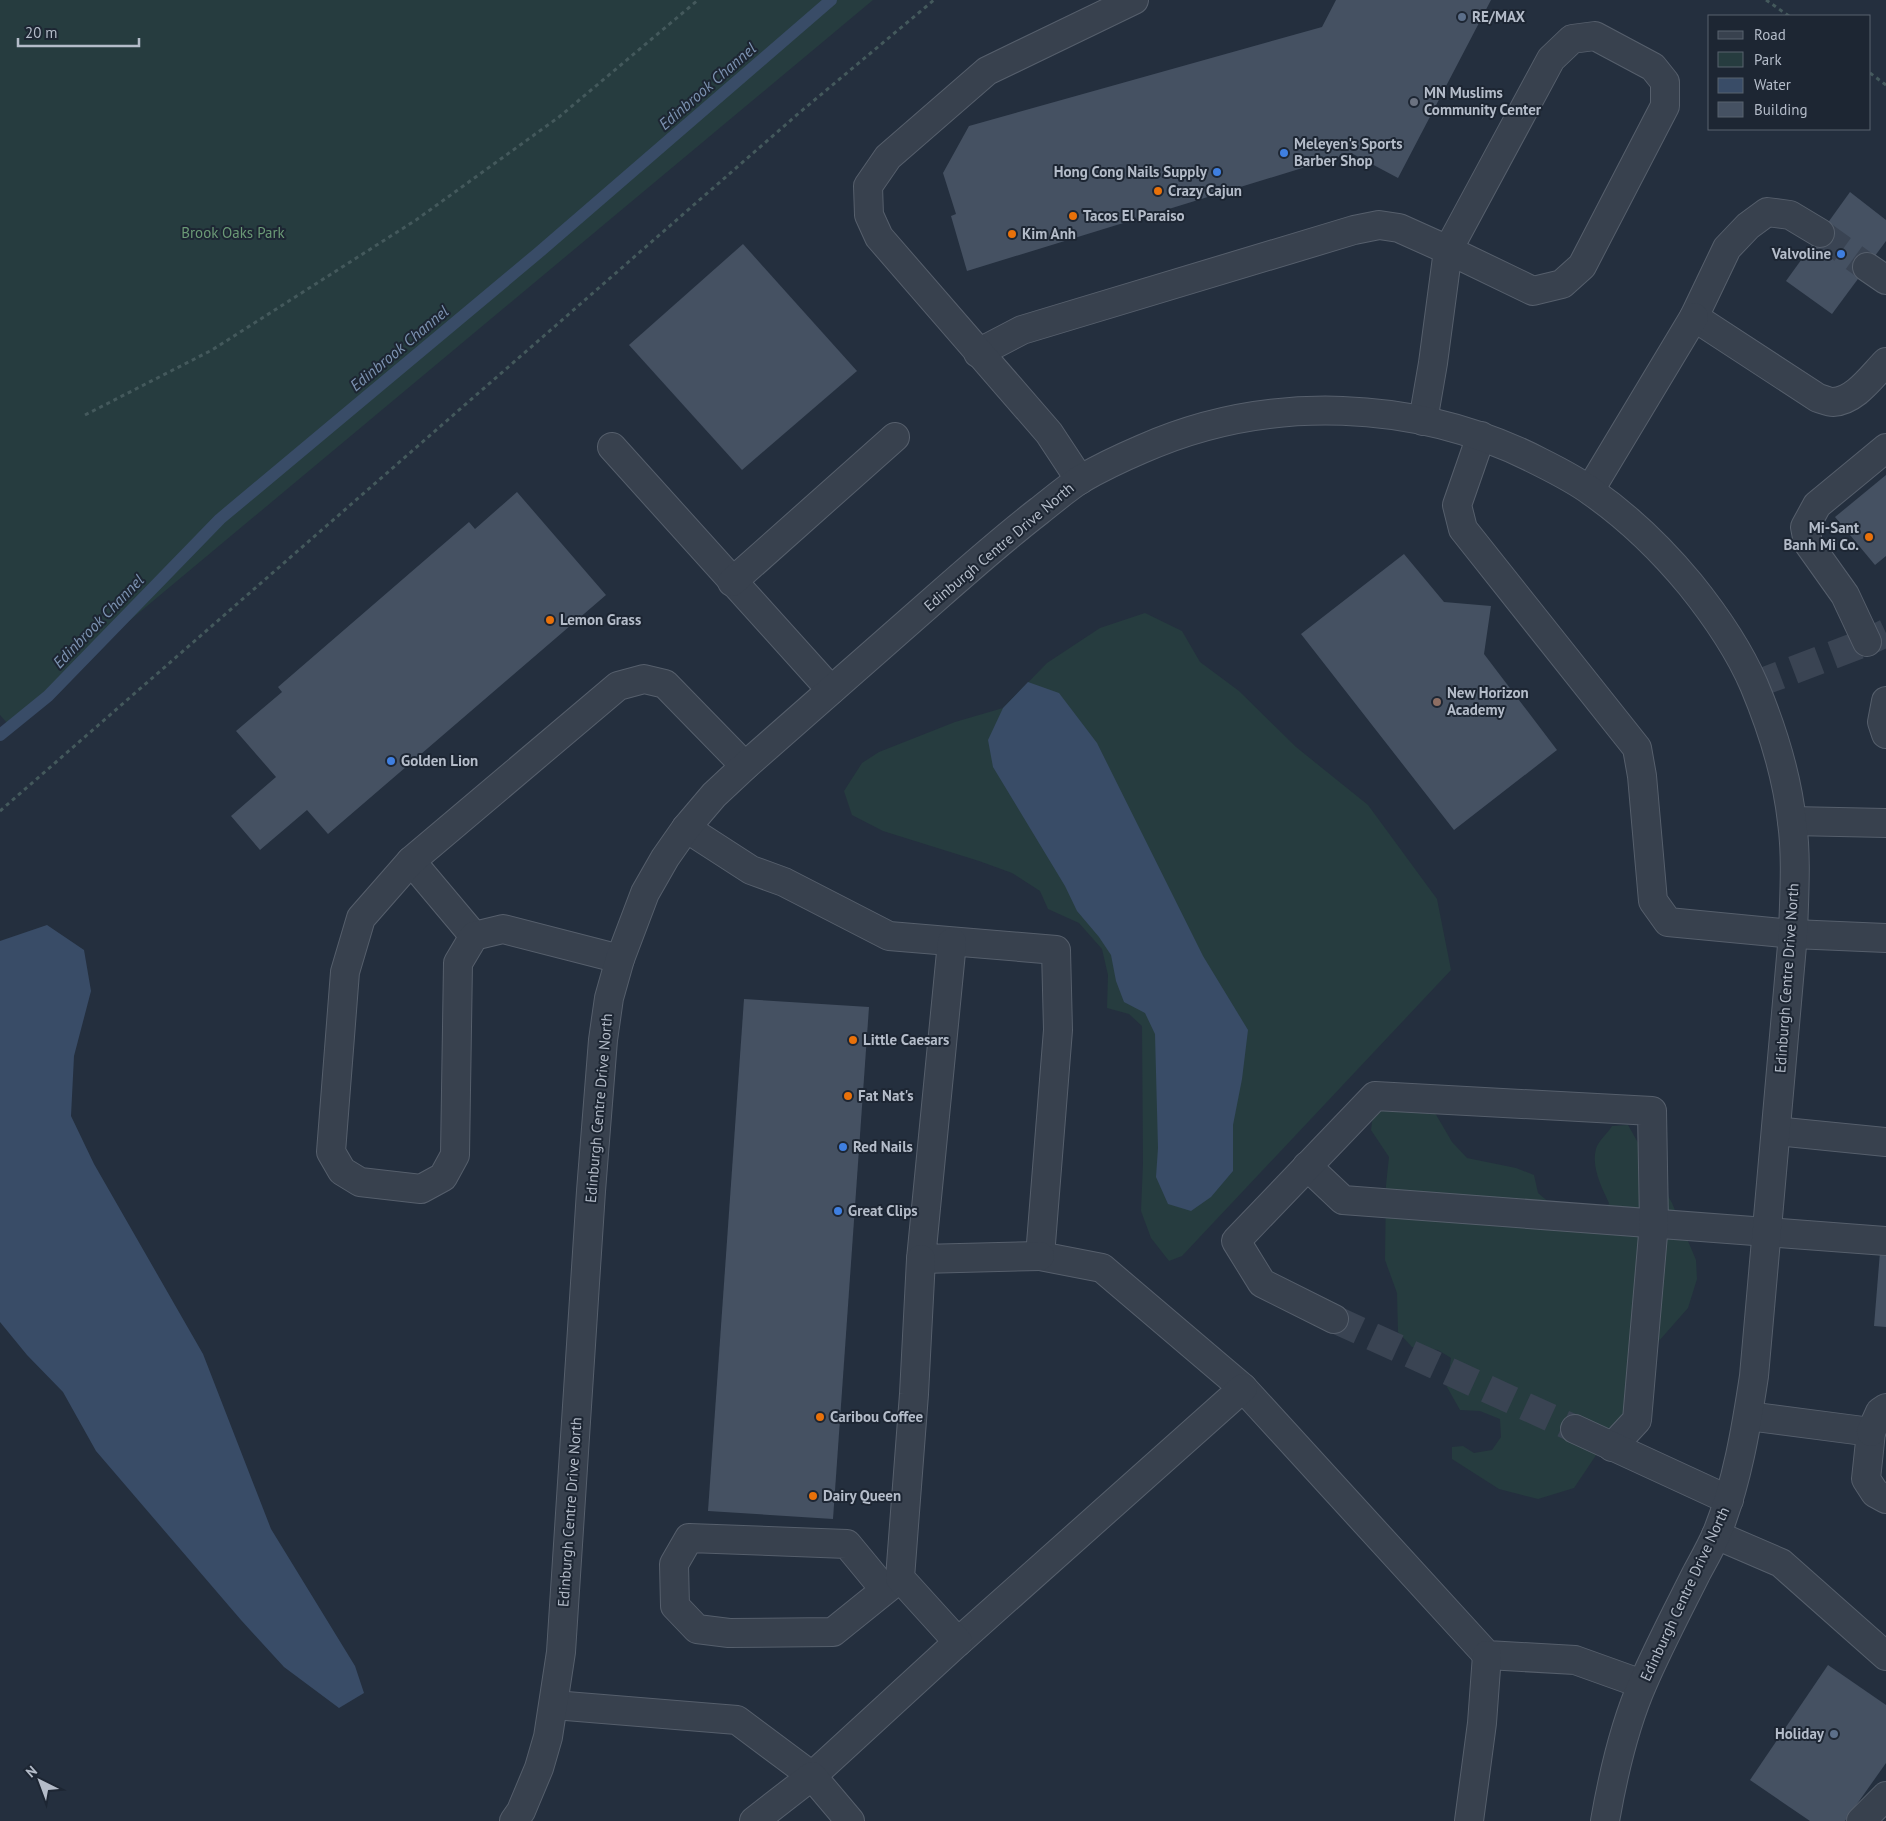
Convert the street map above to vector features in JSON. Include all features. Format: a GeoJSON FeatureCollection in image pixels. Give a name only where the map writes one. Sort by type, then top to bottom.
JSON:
{"type":"FeatureCollection","features":[{"type":"Feature","properties":{"kind":"street"},"geometry":{"type":"LineString","coordinates":[[1080,480],[1049,433],[879,238],[869,215],[868,186],[888,157],[987,71],[1134,0]]}},
{"type":"Feature","properties":{"kind":"street"},"geometry":{"type":"LineString","coordinates":[[978,352],[1022,330],[1354,230],[1379,225],[1399,228],[1448,250],[1533,291],[1562,284],[1582,266],[1665,106],[1665,82],[1653,66],[1595,36],[1572,39],[1551,59],[1448,250],[1433,363],[1423,421]]}},
{"type":"Feature","properties":{"kind":"street"},"geometry":{"type":"LineString","coordinates":[[1590,490],[1694,317],[1727,248],[1748,226],[1768,212],[1790,215],[1820,233]]}},
{"type":"Feature","properties":{"kind":"street"},"geometry":{"type":"LineString","coordinates":[[1694,317],[1818,398],[1832,402],[1847,398],[1857,391],[1886,362]]}},
{"type":"Feature","properties":{"kind":"street","name":"Edinburgh Centre Drive North"},"geometry":{"type":"LineString","coordinates":[[514,1821],[521,1811],[539,1768],[548,1736],[561,1652],[591,1191],[603,1040],[609,998],[620,959],[645,893],[665,858],[686,828],[714,795],[744,766],[1015,530],[1080,480],[1144,448],[1186,432],[1228,420],[1286,412],[1333,410],[1383,413],[1481,436],[1521,452],[1590,490],[1626,518],[1666,554],[1724,630],[1742,660],[1767,719],[1781,766],[1792,821],[1794,861],[1793,934],[1754,1376],[1748,1416],[1729,1500],[1716,1535],[1642,1684],[1624,1736],[1605,1821]]}},
{"type":"Feature","properties":{"kind":"street"},"geometry":{"type":"LineString","coordinates":[[1481,436],[1457,505],[1463,529],[1637,748],[1642,776],[1653,901],[1668,922],[1793,934],[1886,938]]}},
{"type":"Feature","properties":{"kind":"street"},"geometry":{"type":"LineString","coordinates":[[732,582],[895,437]]}},
{"type":"Feature","properties":{"kind":"street"},"geometry":{"type":"LineString","coordinates":[[612,447],[831,690]]}},
{"type":"Feature","properties":{"kind":"street"},"geometry":{"type":"LineString","coordinates":[[1867,642],[1844,595],[1808,543],[1805,527],[1817,505],[1886,448]]}},
{"type":"Feature","properties":{"kind":"street"},"geometry":{"type":"LineString","coordinates":[[620,959],[503,929],[474,936],[458,963],[455,1156],[443,1177],[421,1189],[360,1182],[342,1171],[332,1152],[345,972],[361,918],[411,861],[618,686],[644,679],[665,684],[744,766]]}},
{"type":"Feature","properties":{"kind":"street"},"geometry":{"type":"LineString","coordinates":[[1886,701],[1882,722],[1886,734]]}},
{"type":"Feature","properties":{"kind":"street"},"geometry":{"type":"LineString","coordinates":[[1792,821],[1886,823]]}},
{"type":"Feature","properties":{"kind":"street"},"geometry":{"type":"LineString","coordinates":[[686,828],[751,870],[784,882],[889,936],[1056,950],[1058,1030],[1040,1256]]}},
{"type":"Feature","properties":{"kind":"street"},"geometry":{"type":"LineString","coordinates":[[411,861],[474,936]]}},
{"type":"Feature","properties":{"kind":"street"},"geometry":{"type":"LineString","coordinates":[[952,942],[921,1259],[914,1394],[893,1584],[833,1632],[730,1633],[697,1629],[675,1606],[674,1564],[689,1538],[847,1544],[893,1584],[958,1642]]}},
{"type":"Feature","properties":{"kind":"street"},"geometry":{"type":"LineString","coordinates":[[1334,1319],[1262,1283],[1236,1242],[1375,1096],[1652,1111],[1654,1222],[1637,1420],[1612,1447]]}},
{"type":"Feature","properties":{"kind":"street"},"geometry":{"type":"LineString","coordinates":[[1776,1131],[1886,1142]]}},
{"type":"Feature","properties":{"kind":"street"},"geometry":{"type":"LineString","coordinates":[[1307,1166],[1343,1200],[1886,1241]]}},
{"type":"Feature","properties":{"kind":"street"},"geometry":{"type":"LineString","coordinates":[[921,1259],[1040,1256],[1102,1268],[1243,1388],[1487,1654],[1575,1660],[1642,1684]]}},
{"type":"Feature","properties":{"kind":"street"},"geometry":{"type":"LineString","coordinates":[[754,1821],[812,1776],[958,1642],[1243,1388]]}},
{"type":"Feature","properties":{"kind":"street"},"geometry":{"type":"LineString","coordinates":[[1886,1408],[1880,1412],[1871,1432],[1866,1479],[1875,1493],[1886,1498]]}},
{"type":"Feature","properties":{"kind":"street"},"geometry":{"type":"LineString","coordinates":[[1748,1416],[1871,1432]]}},
{"type":"Feature","properties":{"kind":"street"},"geometry":{"type":"LineString","coordinates":[[1575,1429],[1729,1500]]}},
{"type":"Feature","properties":{"kind":"street"},"geometry":{"type":"LineString","coordinates":[[1716,1535],[1781,1563],[1886,1656]]}},
{"type":"Feature","properties":{"kind":"street"},"geometry":{"type":"LineString","coordinates":[[1468,1821],[1482,1722],[1487,1654]]}},
{"type":"Feature","properties":{"kind":"street"},"geometry":{"type":"LineString","coordinates":[[554,1705],[737,1720],[812,1776],[850,1821]]}},
{"type":"Feature","properties":{"kind":"street"},"geometry":{"type":"LineString","coordinates":[[1861,1821],[1886,1796]]}},
{"type":"Feature","properties":{"kind":"path"},"geometry":{"type":"LineString","coordinates":[[85,416],[212,350],[416,220],[559,116],[698,0]]}},
{"type":"Feature","properties":{"kind":"path"},"geometry":{"type":"LineString","coordinates":[[0,811],[799,113],[934,0]]}},
{"type":"Feature","properties":{"kind":"path"},"geometry":{"type":"LineString","coordinates":[[1766,0],[1788,15]]}},
{"type":"Feature","properties":{"kind":"path"},"geometry":{"type":"LineString","coordinates":[[1871,74],[1886,84]]}},
{"type":"Feature","properties":{"kind":"green space","name":"Brook Oaks Park"},"geometry":{"type":"Polygon","coordinates":[[[0,0],[873,0],[7,723],[0,715],[0,0]]]}},
{"type":"Feature","properties":{"kind":"green space"},"geometry":{"type":"Polygon","coordinates":[[[1145,613],[1182,631],[1200,662],[1239,691],[1296,747],[1368,805],[1437,899],[1451,970],[1182,1256],[1169,1261],[1151,1238],[1141,1211],[1143,1164],[1142,1026],[1129,1014],[1107,1008],[1108,975],[1102,949],[1079,923],[1048,909],[1040,891],[1012,873],[883,831],[852,815],[844,791],[862,763],[879,752],[955,722],[1003,708],[1047,663],[1100,628],[1145,613]]]}},
{"type":"Feature","properties":{"kind":"green space"},"geometry":{"type":"Polygon","coordinates":[[[1421,1089],[1452,1142],[1467,1158],[1516,1168],[1534,1175],[1538,1193],[1558,1210],[1605,1215],[1609,1203],[1596,1170],[1596,1149],[1612,1126],[1628,1125],[1672,1203],[1696,1260],[1697,1279],[1688,1308],[1651,1350],[1625,1412],[1574,1488],[1538,1499],[1499,1489],[1452,1459],[1452,1447],[1463,1446],[1474,1453],[1492,1450],[1501,1437],[1500,1419],[1480,1411],[1460,1410],[1447,1387],[1451,1358],[1438,1350],[1412,1347],[1398,1332],[1397,1293],[1385,1260],[1386,1185],[1389,1157],[1371,1130],[1373,1114],[1421,1089]]]}},
{"type":"Feature","properties":{"kind":"water"},"geometry":{"type":"Polygon","coordinates":[[[1028,682],[1059,693],[1097,743],[1203,956],[1248,1030],[1242,1079],[1233,1125],[1233,1171],[1211,1197],[1191,1211],[1168,1204],[1156,1177],[1158,1148],[1155,1034],[1145,1013],[1124,1002],[1116,981],[1111,955],[1099,937],[1077,911],[1065,886],[993,767],[988,740],[1003,708],[1028,682]]]}},
{"type":"Feature","properties":{"kind":"water"},"geometry":{"type":"Polygon","coordinates":[[[47,925],[84,950],[91,991],[74,1056],[71,1116],[94,1164],[203,1354],[271,1529],[355,1666],[364,1693],[339,1708],[284,1667],[241,1620],[96,1451],[63,1392],[27,1355],[0,1322],[0,941],[47,925]]]}},
{"type":"Feature","properties":{"kind":"building"},"geometry":{"type":"Polygon","coordinates":[[[1336,0],[1491,0],[1398,178],[1351,153],[967,271],[951,216],[956,214],[943,173],[969,126],[1322,27],[1336,0]]]}},
{"type":"Feature","properties":{"kind":"building","name":"Valvoline"},"geometry":{"type":"Polygon","coordinates":[[[1850,192],[1886,220],[1886,241],[1832,314],[1786,281],[1850,192]]]}},
{"type":"Feature","properties":{"kind":"building"},"geometry":{"type":"Polygon","coordinates":[[[743,244],[857,371],[742,470],[629,345],[743,244]]]}},
{"type":"Feature","properties":{"kind":"building","name":"Mi-Sant Banh Mi Co."},"geometry":{"type":"Polygon","coordinates":[[[1886,475],[1886,556],[1875,565],[1835,517],[1886,475]]]}},
{"type":"Feature","properties":{"kind":"building"},"geometry":{"type":"Polygon","coordinates":[[[517,492],[606,595],[328,834],[307,810],[260,850],[231,816],[276,777],[236,731],[282,692],[278,687],[469,522],[475,529],[517,492]]]}},
{"type":"Feature","properties":{"kind":"building","name":"New Horizon Academy"},"geometry":{"type":"Polygon","coordinates":[[[1404,554],[1444,602],[1491,606],[1484,654],[1557,750],[1454,830],[1301,634],[1404,554]]]}},
{"type":"Feature","properties":{"kind":"building"},"geometry":{"type":"Polygon","coordinates":[[[744,999],[869,1007],[833,1519],[708,1511],[744,999]]]}},
{"type":"Feature","properties":{"kind":"building"},"geometry":{"type":"Polygon","coordinates":[[[1880,1252],[1886,1252],[1886,1327],[1874,1326],[1880,1252]]]}},
{"type":"Feature","properties":{"kind":"building","name":"Holiday"},"geometry":{"type":"Polygon","coordinates":[[[1828,1665],[1886,1705],[1886,1763],[1845,1821],[1810,1821],[1750,1780],[1828,1665]]]}},
{"type":"Feature","properties":{"kind":"waterway","name":"Edinbrook Channel"},"geometry":{"type":"LineString","coordinates":[[0,735],[48,696],[220,519],[537,254],[831,0]]}},
{"type":"Feature","properties":{"kind":"tunnel"},"geometry":{"type":"LineString","coordinates":[[1820,233],[1867,267]]}},
{"type":"Feature","properties":{"kind":"tunnel"},"geometry":{"type":"LineString","coordinates":[[1754,685],[1886,633]]}},
{"type":"Feature","properties":{"kind":"tunnel"},"geometry":{"type":"LineString","coordinates":[[1334,1319],[1575,1429]]}},
{"type":"Feature","properties":{"kind":"place","name":"RE/MAX"},"geometry":{"type":"Point","coordinates":[1462,17]}},
{"type":"Feature","properties":{"kind":"place","name":"MN Muslims Community Center"},"geometry":{"type":"Point","coordinates":[1414,102]}},
{"type":"Feature","properties":{"kind":"place","name":"Meleyen's Sports Barber Shop"},"geometry":{"type":"Point","coordinates":[1284,153]}},
{"type":"Feature","properties":{"kind":"place","name":"Hong Cong Nails Supply"},"geometry":{"type":"Point","coordinates":[1217,172]}},
{"type":"Feature","properties":{"kind":"place","name":"Crazy Cajun"},"geometry":{"type":"Point","coordinates":[1158,191]}},
{"type":"Feature","properties":{"kind":"place","name":"Tacos El Paraiso"},"geometry":{"type":"Point","coordinates":[1073,216]}},
{"type":"Feature","properties":{"kind":"place","name":"Kim Anh"},"geometry":{"type":"Point","coordinates":[1012,234]}},
{"type":"Feature","properties":{"kind":"place","name":"Valvoline"},"geometry":{"type":"Point","coordinates":[1841,254]}},
{"type":"Feature","properties":{"kind":"place","name":"Mi-Sant Banh Mi Co."},"geometry":{"type":"Point","coordinates":[1869,537]}},
{"type":"Feature","properties":{"kind":"place","name":"Lemon Grass"},"geometry":{"type":"Point","coordinates":[550,620]}},
{"type":"Feature","properties":{"kind":"place","name":"New Horizon Academy"},"geometry":{"type":"Point","coordinates":[1437,702]}},
{"type":"Feature","properties":{"kind":"place","name":"Golden Lion"},"geometry":{"type":"Point","coordinates":[391,761]}},
{"type":"Feature","properties":{"kind":"place","name":"Little Caesars"},"geometry":{"type":"Point","coordinates":[853,1040]}},
{"type":"Feature","properties":{"kind":"place","name":"Fat Nat's"},"geometry":{"type":"Point","coordinates":[848,1096]}},
{"type":"Feature","properties":{"kind":"place","name":"Red Nails"},"geometry":{"type":"Point","coordinates":[843,1147]}},
{"type":"Feature","properties":{"kind":"place","name":"Great Clips"},"geometry":{"type":"Point","coordinates":[838,1211]}},
{"type":"Feature","properties":{"kind":"place","name":"Caribou Coffee"},"geometry":{"type":"Point","coordinates":[820,1417]}},
{"type":"Feature","properties":{"kind":"place","name":"Dairy Queen"},"geometry":{"type":"Point","coordinates":[813,1496]}},
{"type":"Feature","properties":{"kind":"place","name":"Holiday"},"geometry":{"type":"Point","coordinates":[1834,1734]}}]}
